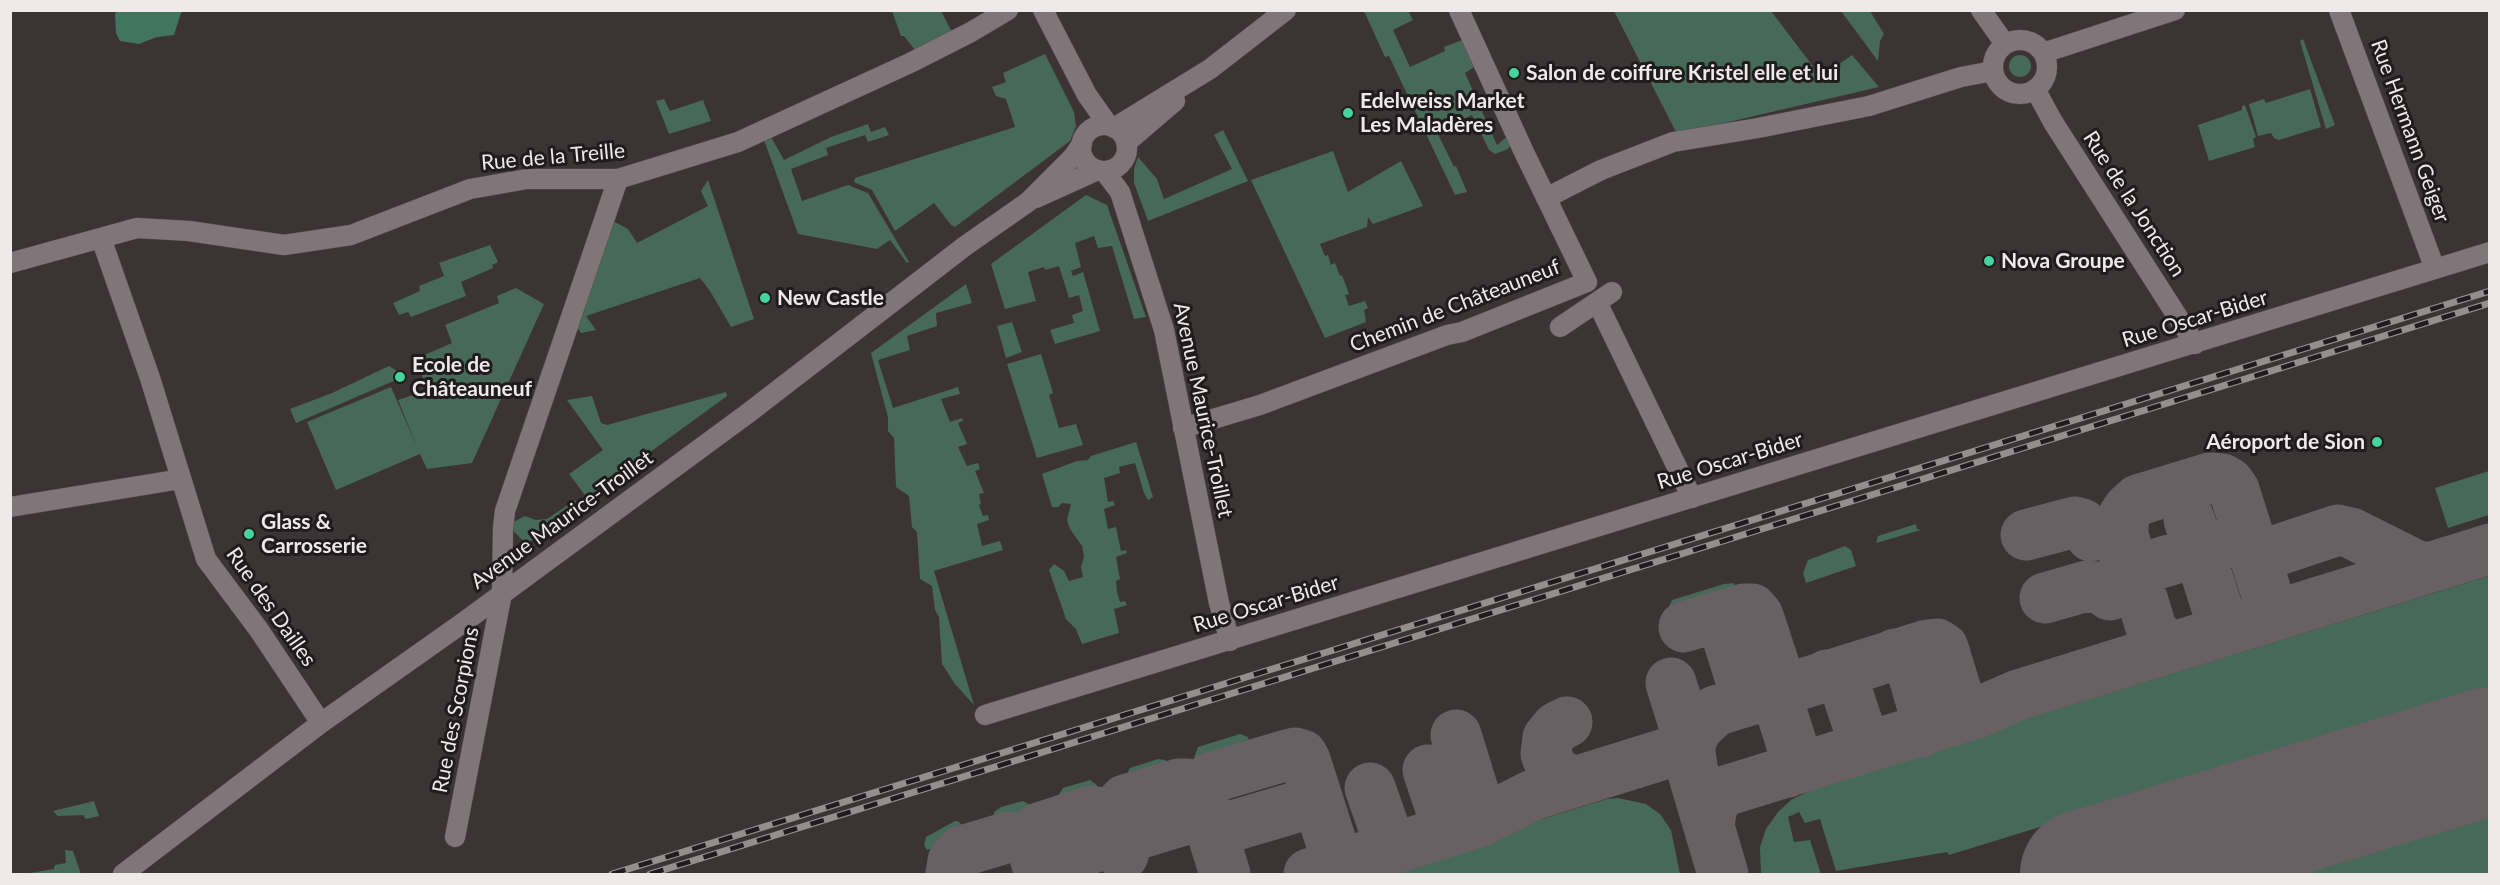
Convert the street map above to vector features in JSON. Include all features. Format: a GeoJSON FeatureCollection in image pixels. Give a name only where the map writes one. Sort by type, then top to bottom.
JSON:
{"type":"FeatureCollection","features":[{"type":"Feature","properties":{"kind":"street","name":"Rue de la Treille"},"geometry":{"type":"LineString","coordinates":[[10,263],[137,228],[189,231],[284,245],[351,235],[470,189],[527,179],[618,179],[738,142],[910,63],[1008,10]]}},
{"type":"Feature","properties":{"kind":"street"},"geometry":{"type":"LineString","coordinates":[[1043,10],[1087,95],[1117,132],[1127,153],[1114,169],[1101,170],[1086,161],[1087,95]]}},
{"type":"Feature","properties":{"kind":"street"},"geometry":{"type":"LineString","coordinates":[[1085,139],[1100,126],[1117,132],[1152,122],[1210,69],[1286,10]]}},
{"type":"Feature","properties":{"kind":"street"},"geometry":{"type":"LineString","coordinates":[[1459,10],[1546,198],[1601,170],[1673,142],[1869,106],[1961,77],[1993,71]]}},
{"type":"Feature","properties":{"kind":"street"},"geometry":{"type":"LineString","coordinates":[[1982,10],[2005,44]]}},
{"type":"Feature","properties":{"kind":"street"},"geometry":{"type":"LineString","coordinates":[[2043,53],[2175,10]]}},
{"type":"Feature","properties":{"kind":"street","name":"Rue Hermann Geiger"},"geometry":{"type":"LineString","coordinates":[[2339,10],[2435,269]]}},
{"type":"Feature","properties":{"kind":"street"},"geometry":{"type":"LineString","coordinates":[[2016,40],[2028,41],[2043,53],[2046,72],[2035,89],[2025,93],[2010,92],[1998,84],[1993,71],[1994,57],[2005,44],[2016,40]]}},
{"type":"Feature","properties":{"kind":"street","name":"Rue de la Jonction"},"geometry":{"type":"LineString","coordinates":[[2035,89],[2053,122],[2195,344]]}},
{"type":"Feature","properties":{"kind":"street","name":"Avenue Maurice-Troillet"},"geometry":{"type":"LineString","coordinates":[[123,874],[321,723],[747,414],[965,246],[1028,202],[1073,157],[1085,139]]}},
{"type":"Feature","properties":{"kind":"street","name":"Avenue Maurice-Troillet"},"geometry":{"type":"LineString","coordinates":[[1122,162],[1120,192],[1164,330],[1219,603],[1230,641]]}},
{"type":"Feature","properties":{"kind":"street","name":"Avenue Maurice-Troillet"},"geometry":{"type":"LineString","coordinates":[[1028,202],[1101,170],[1120,192]]}},
{"type":"Feature","properties":{"kind":"street","name":"Rue des Scorpions"},"geometry":{"type":"LineString","coordinates":[[455,837],[502,593],[505,511],[618,179]]}},
{"type":"Feature","properties":{"kind":"street","name":"Chemin de Châteauneuf"},"geometry":{"type":"LineString","coordinates":[[1183,428],[1260,405],[1448,335],[1462,332],[1587,282],[1546,198]]}},
{"type":"Feature","properties":{"kind":"street","name":"Rue des Dailles"},"geometry":{"type":"LineString","coordinates":[[100,238],[150,378],[206,559],[259,630],[321,723]]}},
{"type":"Feature","properties":{"kind":"street","name":"Rue Oscar-Bider"},"geometry":{"type":"LineString","coordinates":[[985,716],[2490,252]]}},
{"type":"Feature","properties":{"kind":"street"},"geometry":{"type":"LineString","coordinates":[[1560,327],[1604,297],[1692,498]]}},
{"type":"Feature","properties":{"kind":"street"},"geometry":{"type":"LineString","coordinates":[[10,507],[181,479]]}},
{"type":"Feature","properties":{"kind":"green space"},"geometry":{"type":"Polygon","coordinates":[[[119,11],[184,11],[181,13],[174,35],[157,37],[139,44],[120,41],[116,33],[115,13],[119,11]]]}},
{"type":"Feature","properties":{"kind":"green space"},"geometry":{"type":"Polygon","coordinates":[[[892,11],[941,11],[952,32],[915,50],[904,36],[901,36],[892,11]]]}},
{"type":"Feature","properties":{"kind":"green space"},"geometry":{"type":"Polygon","coordinates":[[[1364,11],[1408,11],[1413,20],[1393,30],[1410,67],[1445,51],[1444,47],[1462,40],[1474,67],[1465,73],[1497,145],[1508,136],[1511,144],[1508,149],[1495,154],[1489,150],[1472,115],[1437,132],[1467,192],[1455,195],[1389,56],[1385,57],[1364,11]]]}},
{"type":"Feature","properties":{"kind":"green space"},"geometry":{"type":"Polygon","coordinates":[[[1614,11],[1771,11],[1821,77],[1852,55],[1879,87],[1677,134],[1614,11]]]}},
{"type":"Feature","properties":{"kind":"green space"},"geometry":{"type":"Polygon","coordinates":[[[1841,11],[1870,11],[1884,34],[1880,41],[1878,61],[1841,11]]]}},
{"type":"Feature","properties":{"kind":"green space"},"geometry":{"type":"Polygon","coordinates":[[[2303,39],[2335,125],[2326,129],[2300,41],[2303,39]]]}},
{"type":"Feature","properties":{"kind":"green space"},"geometry":{"type":"Polygon","coordinates":[[[1045,54],[1074,112],[1076,126],[1070,141],[955,227],[934,203],[895,231],[872,190],[854,182],[855,178],[1015,127],[1006,99],[996,96],[992,87],[1006,82],[1003,73],[1045,54]]]}},
{"type":"Feature","properties":{"kind":"green space"},"geometry":{"type":"Polygon","coordinates":[[[2020,55],[2028,58],[2031,66],[2028,74],[2020,77],[2012,74],[2009,66],[2012,58],[2020,55]]]}},
{"type":"Feature","properties":{"kind":"green space"},"geometry":{"type":"Polygon","coordinates":[[[2310,89],[2321,127],[2279,140],[2271,133],[2258,136],[2249,104],[2264,99],[2266,103],[2310,89]]]}},
{"type":"Feature","properties":{"kind":"green space"},"geometry":{"type":"Polygon","coordinates":[[[664,99],[670,111],[703,100],[711,121],[669,134],[656,101],[664,99]]]}},
{"type":"Feature","properties":{"kind":"green space"},"geometry":{"type":"Polygon","coordinates":[[[2245,105],[2256,137],[2253,139],[2255,147],[2209,161],[2198,125],[2242,110],[2242,106],[2245,105]]]}},
{"type":"Feature","properties":{"kind":"green space"},"geometry":{"type":"Polygon","coordinates":[[[868,124],[871,132],[885,127],[889,135],[868,142],[865,135],[826,148],[828,155],[791,169],[802,201],[848,185],[868,193],[909,262],[907,263],[890,240],[877,249],[798,234],[764,140],[771,137],[784,160],[831,137],[868,124]]]}},
{"type":"Feature","properties":{"kind":"green space"},"geometry":{"type":"Polygon","coordinates":[[[1223,130],[1248,181],[1148,221],[1134,183],[1134,169],[1138,157],[1157,179],[1164,199],[1232,169],[1214,135],[1223,130]]]}},
{"type":"Feature","properties":{"kind":"green space"},"geometry":{"type":"Polygon","coordinates":[[[1333,151],[1348,192],[1401,161],[1423,206],[1373,224],[1368,217],[1367,227],[1320,244],[1325,256],[1328,255],[1331,265],[1335,263],[1340,276],[1342,275],[1349,294],[1345,295],[1349,306],[1365,301],[1368,308],[1364,310],[1366,322],[1325,338],[1251,180],[1333,151]]]}},
{"type":"Feature","properties":{"kind":"green space"},"geometry":{"type":"Polygon","coordinates":[[[708,180],[754,319],[731,327],[700,278],[586,316],[596,330],[581,333],[576,326],[611,220],[628,229],[637,243],[708,206],[701,191],[708,180]]]}},
{"type":"Feature","properties":{"kind":"green space"},"geometry":{"type":"Polygon","coordinates":[[[1086,195],[1107,205],[1146,317],[1134,319],[1112,246],[1098,248],[1094,236],[1075,243],[1081,267],[1071,271],[1073,276],[1083,272],[1100,331],[1055,344],[1050,330],[1074,323],[1072,315],[1083,311],[1079,295],[1069,298],[1059,266],[1045,270],[1044,267],[1028,272],[1036,301],[1005,309],[991,264],[1086,195]]]}},
{"type":"Feature","properties":{"kind":"green space"},"geometry":{"type":"Polygon","coordinates":[[[490,245],[498,262],[492,265],[493,268],[461,282],[466,296],[411,317],[408,312],[399,315],[393,303],[420,291],[419,286],[444,276],[439,263],[490,245]]]}},
{"type":"Feature","properties":{"kind":"green space"},"geometry":{"type":"Polygon","coordinates":[[[966,284],[972,303],[936,313],[937,326],[907,336],[910,350],[878,360],[893,408],[958,387],[960,394],[941,399],[950,422],[962,418],[963,421],[958,423],[967,444],[958,447],[967,466],[978,463],[980,469],[975,471],[984,493],[979,494],[981,504],[979,505],[983,516],[988,515],[989,520],[977,524],[982,546],[1000,541],[1003,550],[934,571],[974,705],[955,684],[942,664],[939,617],[935,610],[932,586],[920,579],[917,532],[912,527],[909,496],[896,487],[894,438],[888,431],[888,417],[871,353],[966,284]]]}},
{"type":"Feature","properties":{"kind":"green space"},"geometry":{"type":"Polygon","coordinates":[[[516,288],[544,304],[472,463],[427,469],[420,454],[336,490],[307,422],[391,387],[418,449],[398,400],[428,390],[415,359],[452,343],[445,325],[499,303],[497,296],[516,288]]]}},
{"type":"Feature","properties":{"kind":"green space"},"geometry":{"type":"Polygon","coordinates":[[[1012,322],[1022,352],[1006,358],[997,326],[1012,322]]]}},
{"type":"Feature","properties":{"kind":"green space"},"geometry":{"type":"Polygon","coordinates":[[[1041,354],[1053,393],[1049,395],[1059,428],[1076,424],[1083,445],[1037,458],[1007,364],[1041,354]]]}},
{"type":"Feature","properties":{"kind":"green space"},"geometry":{"type":"Polygon","coordinates":[[[389,366],[405,376],[296,423],[290,409],[332,393],[389,366]]]}},
{"type":"Feature","properties":{"kind":"green space"},"geometry":{"type":"Polygon","coordinates":[[[726,392],[727,396],[587,498],[569,474],[603,450],[567,400],[592,396],[601,423],[607,425],[726,392]]]}},
{"type":"Feature","properties":{"kind":"green space"},"geometry":{"type":"Polygon","coordinates":[[[1136,442],[1153,497],[1148,500],[1144,493],[1135,463],[1119,467],[1120,473],[1104,478],[1108,502],[1113,501],[1115,505],[1104,509],[1108,529],[1116,527],[1121,551],[1126,550],[1127,553],[1116,557],[1120,579],[1116,581],[1120,602],[1125,601],[1127,605],[1114,609],[1119,633],[1082,644],[1076,629],[1066,619],[1049,570],[1054,564],[1064,571],[1069,581],[1083,577],[1082,546],[1070,529],[1067,520],[1071,504],[1062,503],[1058,507],[1052,507],[1042,474],[1136,442]]]}},
{"type":"Feature","properties":{"kind":"green space"},"geometry":{"type":"Polygon","coordinates":[[[2489,471],[2489,515],[2448,528],[2435,488],[2489,471]]]}},
{"type":"Feature","properties":{"kind":"green space"},"geometry":{"type":"Polygon","coordinates":[[[575,500],[579,505],[527,544],[514,532],[511,523],[525,516],[536,520],[547,519],[575,500]]]}},
{"type":"Feature","properties":{"kind":"green space"},"geometry":{"type":"Polygon","coordinates":[[[1916,524],[1917,529],[1921,530],[1876,543],[1878,536],[1916,524]]]}},
{"type":"Feature","properties":{"kind":"green space"},"geometry":{"type":"Polygon","coordinates":[[[1845,546],[1851,550],[1856,566],[1806,583],[1803,573],[1808,560],[1845,546]]]}},
{"type":"Feature","properties":{"kind":"green space"},"geometry":{"type":"Polygon","coordinates":[[[2489,576],[2489,689],[1949,855],[1947,852],[1836,871],[1820,819],[1805,823],[1799,812],[1788,817],[1794,842],[1810,840],[1821,874],[1761,874],[1760,847],[1766,829],[1778,812],[1791,800],[1817,787],[1879,764],[2489,576]]]}},
{"type":"Feature","properties":{"kind":"green space"},"geometry":{"type":"Polygon","coordinates":[[[1734,583],[1740,603],[1676,623],[1672,619],[1668,609],[1672,600],[1734,583]]]}},
{"type":"Feature","properties":{"kind":"green space"},"geometry":{"type":"Polygon","coordinates":[[[1240,734],[1248,737],[1249,753],[1199,768],[1195,766],[1194,758],[1198,747],[1240,734]]]}},
{"type":"Feature","properties":{"kind":"green space"},"geometry":{"type":"Polygon","coordinates":[[[1158,759],[1165,760],[1169,764],[1172,776],[1134,788],[1130,786],[1126,776],[1130,768],[1158,759]]]}},
{"type":"Feature","properties":{"kind":"green space"},"geometry":{"type":"Polygon","coordinates":[[[1090,780],[1097,785],[1097,799],[1064,810],[1060,808],[1057,797],[1063,788],[1090,780]]]}},
{"type":"Feature","properties":{"kind":"green space"},"geometry":{"type":"Polygon","coordinates":[[[1618,798],[1646,804],[1660,814],[1671,830],[1680,874],[1363,874],[1607,799],[1618,798]]]}},
{"type":"Feature","properties":{"kind":"green space"},"geometry":{"type":"Polygon","coordinates":[[[94,801],[99,816],[86,819],[83,815],[58,816],[53,811],[94,801]]]}},
{"type":"Feature","properties":{"kind":"green space"},"geometry":{"type":"Polygon","coordinates":[[[1023,801],[1035,808],[1037,813],[1035,819],[1001,829],[994,824],[994,812],[1001,807],[1023,801]]]}},
{"type":"Feature","properties":{"kind":"green space"},"geometry":{"type":"Polygon","coordinates":[[[2489,810],[2489,874],[2298,874],[2298,869],[2489,810]]]}},
{"type":"Feature","properties":{"kind":"green space"},"geometry":{"type":"Polygon","coordinates":[[[955,821],[965,828],[964,838],[927,850],[924,845],[926,837],[955,821]]]}},
{"type":"Feature","properties":{"kind":"green space"},"geometry":{"type":"Polygon","coordinates":[[[65,850],[73,851],[81,874],[24,874],[54,869],[55,865],[66,863],[65,850]]]}},
{"type":"Feature","properties":{"kind":"taxiway"},"geometry":{"type":"LineString","coordinates":[[2176,646],[2164,643],[2152,631],[2123,535],[2123,517],[2138,500],[2210,478],[2222,479],[2229,483],[2234,490],[2267,595],[2272,604],[2288,611]]}},
{"type":"Feature","properties":{"kind":"taxiway"},"geometry":{"type":"LineString","coordinates":[[2189,519],[2218,611],[2226,621],[2240,626]]}},
{"type":"Feature","properties":{"kind":"taxiway"},"geometry":{"type":"LineString","coordinates":[[2026,535],[2075,522],[2082,524],[2091,536]]}},
{"type":"Feature","properties":{"kind":"taxiway"},"geometry":{"type":"LineString","coordinates":[[2260,573],[2269,553],[2338,530],[2351,533],[2419,567],[2432,567]]}},
{"type":"Feature","properties":{"kind":"taxiway"},"geometry":{"type":"LineString","coordinates":[[2045,598],[2087,586],[2101,588],[2110,595],[2117,579],[2124,574],[2232,541],[2248,546],[2254,555]]}},
{"type":"Feature","properties":{"kind":"taxiway"},"geometry":{"type":"LineString","coordinates":[[1709,827],[1715,800],[1725,791],[1977,713],[2018,695],[2490,549]]}},
{"type":"Feature","properties":{"kind":"taxiway"},"geometry":{"type":"LineString","coordinates":[[1710,619],[1744,609],[1752,609],[1758,616],[1778,677],[1772,692]]}},
{"type":"Feature","properties":{"kind":"taxiway"},"geometry":{"type":"LineString","coordinates":[[1684,627],[1710,619],[1719,621],[1724,626],[1744,690],[1738,703]]}},
{"type":"Feature","properties":{"kind":"taxiway"},"geometry":{"type":"LineString","coordinates":[[1690,747],[1693,735],[1699,726],[1715,711],[1927,645],[1937,644],[1943,648],[1961,707],[1955,720]]}},
{"type":"Feature","properties":{"kind":"taxiway"},"geometry":{"type":"LineString","coordinates":[[1895,654],[1909,660],[1926,718],[1925,726],[1920,732]]}},
{"type":"Feature","properties":{"kind":"taxiway"},"geometry":{"type":"LineString","coordinates":[[1827,675],[1837,676],[1843,680],[1861,734],[1861,743],[1856,751]]}},
{"type":"Feature","properties":{"kind":"taxiway"},"geometry":{"type":"LineString","coordinates":[[1671,683],[1688,738],[1693,773],[1723,874]]}},
{"type":"Feature","properties":{"kind":"taxiway"},"geometry":{"type":"LineString","coordinates":[[1764,695],[1778,701],[1791,742],[1795,760],[1788,772]]}},
{"type":"Feature","properties":{"kind":"taxiway"},"geometry":{"type":"LineString","coordinates":[[1567,722],[1557,727],[1548,738],[1546,754],[1552,769],[1564,778],[1578,781]]}},
{"type":"Feature","properties":{"kind":"taxiway"},"geometry":{"type":"LineString","coordinates":[[1456,735],[1476,800],[1484,811],[1495,814]]}},
{"type":"Feature","properties":{"kind":"taxiway"},"geometry":{"type":"LineString","coordinates":[[1309,874],[1479,822],[1533,795],[1674,751],[1693,735]]}},
{"type":"Feature","properties":{"kind":"taxiway"},"geometry":{"type":"LineString","coordinates":[[1201,797],[1203,785],[1210,778],[1287,755],[1295,753],[1302,755],[1333,848],[1330,862],[1322,870]]}},
{"type":"Feature","properties":{"kind":"taxiway"},"geometry":{"type":"LineString","coordinates":[[1428,770],[1445,821],[1461,828]]}},
{"type":"Feature","properties":{"kind":"taxiway"},"geometry":{"type":"LineString","coordinates":[[1112,822],[1116,810],[1125,800],[1179,784],[1187,784],[1199,792],[1225,874]]}},
{"type":"Feature","properties":{"kind":"taxiway"},"geometry":{"type":"LineString","coordinates":[[1370,788],[1388,839],[1403,846]]}},
{"type":"Feature","properties":{"kind":"taxiway"},"geometry":{"type":"LineString","coordinates":[[1216,844],[1219,835],[1229,827],[1307,804],[1320,808]]}},
{"type":"Feature","properties":{"kind":"taxiway"},"geometry":{"type":"LineString","coordinates":[[1040,874],[1032,848],[1034,836],[1039,828],[1091,811],[1102,813],[1112,822],[1122,852]]}},
{"type":"Feature","properties":{"kind":"taxiway"},"geometry":{"type":"LineString","coordinates":[[2249,874],[2253,854],[2260,840],[2269,828],[2291,811]]}},
{"type":"Feature","properties":{"kind":"taxiway"},"geometry":{"type":"LineString","coordinates":[[1043,874],[1054,860],[1102,845],[1115,848],[1123,855],[1127,842],[1134,835],[1190,818],[1204,822],[1212,830]]}},
{"type":"Feature","properties":{"kind":"taxiway"},"geometry":{"type":"LineString","coordinates":[[951,874],[953,861],[962,851],[1009,837],[1025,841],[1032,848]]}},
{"type":"Feature","properties":{"kind":"taxiway"},"geometry":{"type":"LineString","coordinates":[[2168,849],[2187,851],[2201,856],[2231,874]]}},
{"type":"Feature","properties":{"kind":"runway"},"geometry":{"type":"LineString","coordinates":[[2084,874],[2490,751]]}},
{"type":"Feature","properties":{"kind":"railway"},"geometry":{"type":"LineString","coordinates":[[612,874],[2490,291]]}},
{"type":"Feature","properties":{"kind":"railway"},"geometry":{"type":"LineString","coordinates":[[650,874],[2490,303]]}},
{"type":"Feature","properties":{"kind":"place","name":"Salon de coiffure Kristel elle et lui"},"geometry":{"type":"Point","coordinates":[1514,73]}},
{"type":"Feature","properties":{"kind":"place","name":"Edelweiss Market Les Maladères"},"geometry":{"type":"Point","coordinates":[1348,113]}},
{"type":"Feature","properties":{"kind":"place","name":"Nova Groupe"},"geometry":{"type":"Point","coordinates":[1989,261]}},
{"type":"Feature","properties":{"kind":"place","name":"New Castle"},"geometry":{"type":"Point","coordinates":[765,298]}},
{"type":"Feature","properties":{"kind":"place","name":"Ecole de Châteauneuf"},"geometry":{"type":"Point","coordinates":[400,377]}},
{"type":"Feature","properties":{"kind":"place","name":"Aéroport de Sion"},"geometry":{"type":"Point","coordinates":[2377,442]}},
{"type":"Feature","properties":{"kind":"place","name":"Glass & Carrosserie"},"geometry":{"type":"Point","coordinates":[249,534]}}]}
